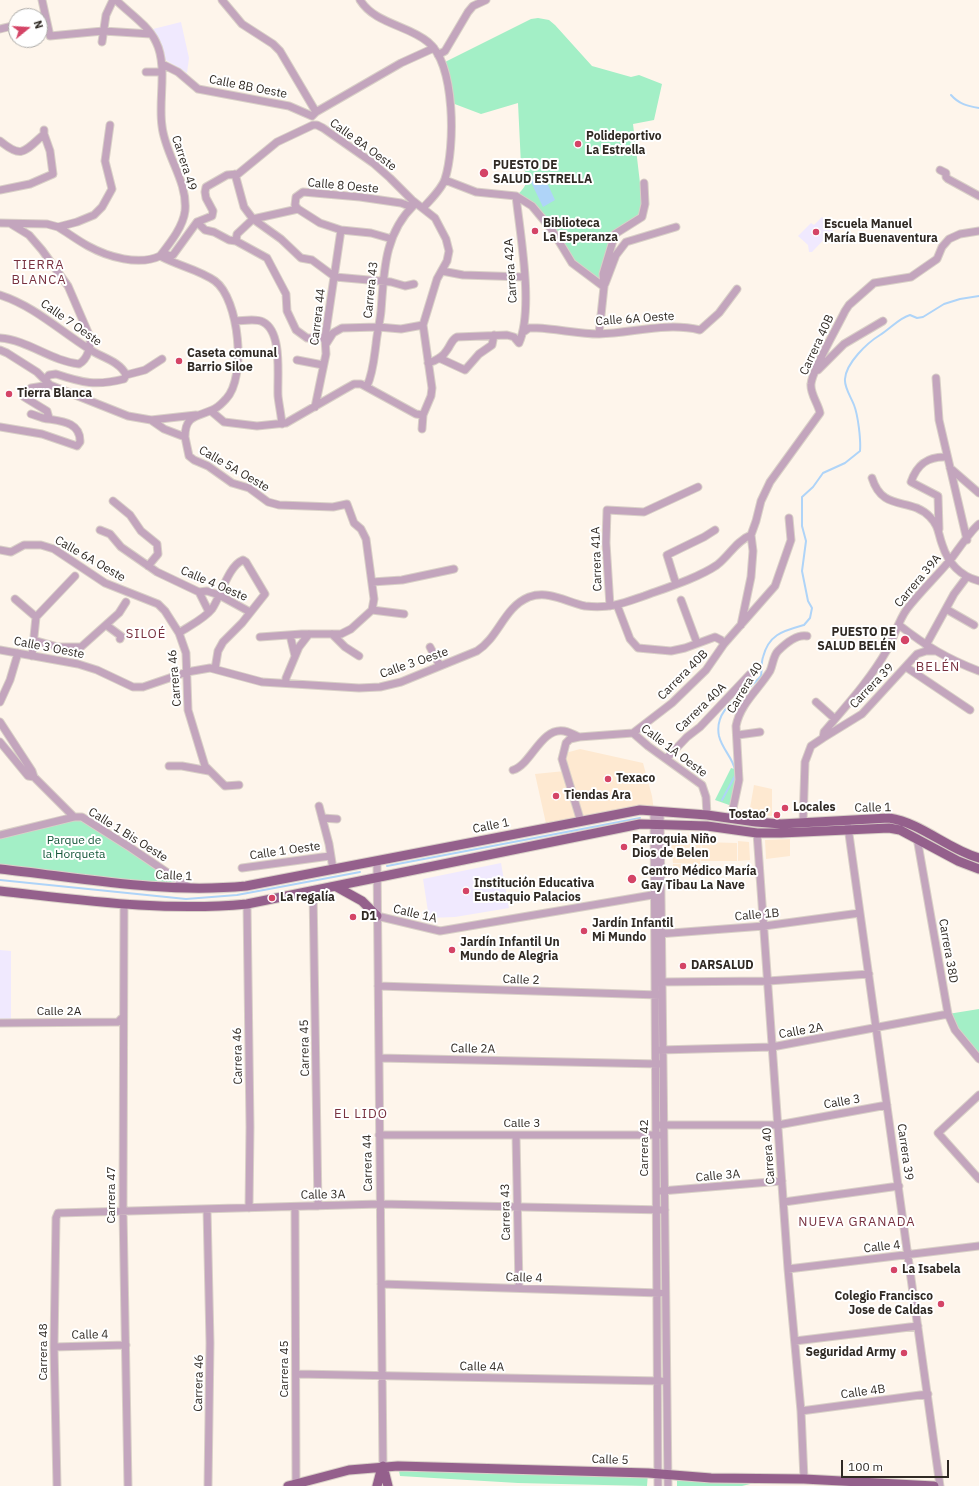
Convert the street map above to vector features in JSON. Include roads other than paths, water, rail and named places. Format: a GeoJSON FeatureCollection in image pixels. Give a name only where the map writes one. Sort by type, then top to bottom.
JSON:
{"type":"FeatureCollection","features":[{"type":"Feature","properties":{"kind":"main road","name":"Calle 1"},"geometry":{"type":"LineString","coordinates":[[0,869],[157,888],[192,889],[246,886],[640,810],[707,815],[756,822],[804,824],[889,818],[902,820],[962,852],[979,858]]}},
{"type":"Feature","properties":{"kind":"main road","name":"Calle 1"},"geometry":{"type":"LineString","coordinates":[[0,891],[124,904],[210,907],[247,904],[640,824],[707,826],[757,832],[890,828],[900,830],[958,861],[979,869]]}},
{"type":"Feature","properties":{"kind":"main road"},"geometry":{"type":"LineString","coordinates":[[334,886],[358,898],[371,908],[377,916]]}},
{"type":"Feature","properties":{"kind":"main road","name":"Calle 5"},"geometry":{"type":"LineString","coordinates":[[292,1485],[349,1470],[383,1466],[659,1474],[711,1478],[804,1479],[934,1486]]}},
{"type":"Feature","properties":{"kind":"main road","name":"Carrera 44"},"geometry":{"type":"LineString","coordinates":[[377,1486],[383,1466]]}},
{"type":"Feature","properties":{"kind":"main road","name":"Carrera 44"},"geometry":{"type":"LineString","coordinates":[[383,1466],[388,1486]]}},
{"type":"Feature","properties":{"kind":"street"},"geometry":{"type":"LineString","coordinates":[[102,42],[106,15],[113,0]]}},
{"type":"Feature","properties":{"kind":"street","name":"Carrera 49"},"geometry":{"type":"LineString","coordinates":[[116,0],[151,34],[156,42],[162,64],[161,125],[167,151],[181,183],[185,210],[182,221],[162,254]]}},
{"type":"Feature","properties":{"kind":"street"},"geometry":{"type":"LineString","coordinates":[[222,0],[242,24],[273,44],[280,51],[314,114],[317,125]]}},
{"type":"Feature","properties":{"kind":"street"},"geometry":{"type":"LineString","coordinates":[[360,0],[372,13],[418,35],[434,48],[447,79],[452,103],[452,128],[445,180],[423,208]]}},
{"type":"Feature","properties":{"kind":"street"},"geometry":{"type":"LineString","coordinates":[[438,55],[445,51],[473,6],[486,0]]}},
{"type":"Feature","properties":{"kind":"street"},"geometry":{"type":"LineString","coordinates":[[48,32],[50,36],[103,31],[151,34]]}},
{"type":"Feature","properties":{"kind":"street"},"geometry":{"type":"LineString","coordinates":[[314,114],[401,63],[434,48]]}},
{"type":"Feature","properties":{"kind":"street","name":"Calle 8B Oeste"},"geometry":{"type":"LineString","coordinates":[[162,64],[178,72],[198,89],[288,106],[314,114]]}},
{"type":"Feature","properties":{"kind":"street"},"geometry":{"type":"LineString","coordinates":[[146,72],[161,72]]}},
{"type":"Feature","properties":{"kind":"street"},"geometry":{"type":"LineString","coordinates":[[58,227],[84,220],[94,215],[102,207],[108,197],[112,189],[105,161],[110,124]]}},
{"type":"Feature","properties":{"kind":"street","name":"Calle 8A Oeste"},"geometry":{"type":"LineString","coordinates":[[162,254],[169,256],[173,255],[197,222],[212,216],[213,212],[206,198],[206,187],[227,175],[238,174],[283,138],[317,125],[373,163],[414,205],[423,208],[435,218],[446,238],[449,251],[447,261],[437,279],[424,322]]}},
{"type":"Feature","properties":{"kind":"street"},"geometry":{"type":"LineString","coordinates":[[0,141],[7,148],[18,152],[23,151],[44,132],[50,152],[54,174],[30,184],[0,190]]}},
{"type":"Feature","properties":{"kind":"street"},"geometry":{"type":"LineString","coordinates":[[940,170],[946,173],[948,180],[979,196]]}},
{"type":"Feature","properties":{"kind":"street"},"geometry":{"type":"LineString","coordinates":[[235,174],[244,207],[256,221],[282,239],[301,258],[312,260],[335,277],[356,277],[405,286],[414,284]]}},
{"type":"Feature","properties":{"kind":"street"},"geometry":{"type":"LineString","coordinates":[[445,180],[476,192],[516,196],[532,206],[552,230],[572,263],[604,287]]}},
{"type":"Feature","properties":{"kind":"street"},"geometry":{"type":"LineString","coordinates":[[599,334],[604,287],[603,274],[615,234],[642,217],[645,204],[644,183]]}},
{"type":"Feature","properties":{"kind":"street","name":"Calle 8 Oeste"},"geometry":{"type":"LineString","coordinates":[[298,209],[295,205],[296,197],[304,192],[360,197],[414,205]]}},
{"type":"Feature","properties":{"kind":"street","name":"Carrera 42A"},"geometry":{"type":"LineString","coordinates":[[494,336],[514,337],[519,343],[524,331],[526,277],[516,196]]}},
{"type":"Feature","properties":{"kind":"street","name":"Carrera 43"},"geometry":{"type":"LineString","coordinates":[[367,386],[373,374],[378,326],[381,313],[385,257],[392,239],[408,211],[414,205]]}},
{"type":"Feature","properties":{"kind":"street"},"geometry":{"type":"LineString","coordinates":[[232,240],[237,234],[256,221],[298,209],[320,223],[341,230],[372,233],[392,239]]}},
{"type":"Feature","properties":{"kind":"street"},"geometry":{"type":"LineString","coordinates":[[197,222],[202,229],[220,234],[267,258],[284,288],[287,311],[296,330],[307,338],[326,341],[333,333],[342,328],[378,326],[401,329],[424,322],[428,363],[432,381],[432,396],[423,415],[422,429]]}},
{"type":"Feature","properties":{"kind":"street"},"geometry":{"type":"LineString","coordinates":[[0,223],[32,223],[58,227],[90,247],[119,257],[142,262],[162,254],[215,282],[231,304],[236,321],[238,346],[234,386],[230,395],[211,411],[196,415],[151,420],[128,416],[50,385],[27,366],[0,350]]}},
{"type":"Feature","properties":{"kind":"street"},"geometry":{"type":"LineString","coordinates":[[29,235],[32,223]]}},
{"type":"Feature","properties":{"kind":"street"},"geometry":{"type":"LineString","coordinates":[[0,338],[21,342],[69,362],[82,362],[89,350],[90,337],[68,286],[42,250],[29,235],[11,224]]}},
{"type":"Feature","properties":{"kind":"street"},"geometry":{"type":"LineString","coordinates":[[604,287],[616,255],[626,242],[676,227]]}},
{"type":"Feature","properties":{"kind":"street","name":"Carrera 44"},"geometry":{"type":"LineString","coordinates":[[315,407],[323,365],[341,230]]}},
{"type":"Feature","properties":{"kind":"street","name":"Carrera 40B"},"geometry":{"type":"LineString","coordinates":[[740,625],[751,577],[754,551],[750,535],[756,521],[761,501],[770,482],[820,413],[812,393],[811,383],[815,372],[849,305],[874,284],[911,277],[937,259],[942,247],[949,239],[960,234],[979,231]]}},
{"type":"Feature","properties":{"kind":"street"},"geometry":{"type":"LineString","coordinates":[[442,271],[463,275],[526,277]]}},
{"type":"Feature","properties":{"kind":"street","name":"Calle 6A Oeste"},"geometry":{"type":"LineString","coordinates":[[524,331],[529,328],[537,328],[599,334],[663,327],[688,327],[700,330],[719,313],[737,289]]}},
{"type":"Feature","properties":{"kind":"street","name":"Calle 7 Oeste"},"geometry":{"type":"LineString","coordinates":[[0,295],[31,308],[89,350],[123,369],[126,375]]}},
{"type":"Feature","properties":{"kind":"street"},"geometry":{"type":"LineString","coordinates":[[236,321],[261,321],[265,323],[274,334],[278,358],[278,397],[282,424]]}},
{"type":"Feature","properties":{"kind":"street"},"geometry":{"type":"LineString","coordinates":[[815,372],[844,344],[883,321]]}},
{"type":"Feature","properties":{"kind":"street"},"geometry":{"type":"LineString","coordinates":[[428,363],[439,358],[448,350],[452,341],[457,337],[494,336],[492,345],[479,354],[465,370],[439,358]]}},
{"type":"Feature","properties":{"kind":"street"},"geometry":{"type":"LineString","coordinates":[[45,380],[49,375],[56,374],[96,384],[104,384],[124,379],[126,375],[145,370],[162,359]]}},
{"type":"Feature","properties":{"kind":"street"},"geometry":{"type":"LineString","coordinates":[[297,360],[323,365]]}},
{"type":"Feature","properties":{"kind":"street"},"geometry":{"type":"LineString","coordinates":[[936,378],[939,420],[966,540]]}},
{"type":"Feature","properties":{"kind":"street"},"geometry":{"type":"LineString","coordinates":[[211,411],[224,422],[257,426],[282,424],[295,420],[322,402],[354,384],[361,384],[416,414],[423,415]]}},
{"type":"Feature","properties":{"kind":"street"},"geometry":{"type":"LineString","coordinates":[[49,418],[47,411],[24,397],[23,393],[31,388],[50,385]]}},
{"type":"Feature","properties":{"kind":"street"},"geometry":{"type":"LineString","coordinates":[[0,427],[42,434],[77,446],[80,442],[78,434],[73,426],[67,422],[49,418],[45,419],[31,414]]}},
{"type":"Feature","properties":{"kind":"street"},"geometry":{"type":"LineString","coordinates":[[151,420],[164,429],[185,437],[188,422],[196,415]]}},
{"type":"Feature","properties":{"kind":"street","name":"Calle 5A Oeste"},"geometry":{"type":"LineString","coordinates":[[185,437],[189,456],[194,460],[208,466],[232,483],[248,488],[268,502],[279,505],[333,507],[347,504],[354,523],[361,529],[366,539],[372,582]]}},
{"type":"Feature","properties":{"kind":"street"},"geometry":{"type":"LineString","coordinates":[[947,457],[937,456],[924,462],[914,473],[911,482],[938,496],[939,529],[942,544],[950,560],[958,571],[966,578],[979,581]]}},
{"type":"Feature","properties":{"kind":"street"},"geometry":{"type":"LineString","coordinates":[[950,468],[979,493]]}},
{"type":"Feature","properties":{"kind":"street"},"geometry":{"type":"LineString","coordinates":[[872,478],[876,489],[882,496],[920,510],[931,517],[939,529]]}},
{"type":"Feature","properties":{"kind":"street","name":"Carrera 41A"},"geometry":{"type":"LineString","coordinates":[[698,487],[644,512],[607,510],[606,543],[613,606],[630,639],[638,648],[671,651],[685,648],[715,637],[724,644]]}},
{"type":"Feature","properties":{"kind":"street"},"geometry":{"type":"LineString","coordinates":[[113,501],[130,515],[141,531],[157,544],[158,554],[148,566]]}},
{"type":"Feature","properties":{"kind":"street","name":"Carrera 40B"},"geometry":{"type":"LineString","coordinates":[[633,733],[679,698],[706,670],[724,644],[775,586],[791,540],[789,518]]}},
{"type":"Feature","properties":{"kind":"street","name":"Carrera 39A"},"geometry":{"type":"LineString","coordinates":[[804,824],[805,762],[811,746],[823,738],[824,732],[877,666],[906,610],[950,560],[966,540],[973,528],[979,524]]}},
{"type":"Feature","properties":{"kind":"street","name":"Calle 4 Oeste"},"geometry":{"type":"LineString","coordinates":[[100,530],[110,534],[121,547],[157,572],[199,592],[207,591],[219,595],[250,612]]}},
{"type":"Feature","properties":{"kind":"street"},"geometry":{"type":"LineString","coordinates":[[676,584],[667,555],[715,530]]}},
{"type":"Feature","properties":{"kind":"street","name":"Calle 3 Oeste"},"geometry":{"type":"LineString","coordinates":[[0,650],[78,664],[97,670],[133,687],[143,687],[187,672],[210,668],[253,680],[359,688],[380,687],[401,682],[464,657],[482,648],[505,616],[519,602],[529,597],[538,595],[553,595],[585,606],[613,606],[676,584],[716,565],[734,547],[750,535]]}},
{"type":"Feature","properties":{"kind":"street","name":"Calle 6A Oeste"},"geometry":{"type":"LineString","coordinates":[[0,550],[11,552],[24,545],[35,544],[54,549],[105,583],[158,604],[179,633]]}},
{"type":"Feature","properties":{"kind":"street","name":"Carrera 46"},"geometry":{"type":"LineString","coordinates":[[239,785],[225,786],[205,766],[188,710],[186,653],[179,633],[209,612],[231,572],[243,560],[265,593],[250,612]]}},
{"type":"Feature","properties":{"kind":"street"},"geometry":{"type":"LineString","coordinates":[[260,638],[345,632],[372,610],[374,599],[372,582],[402,580],[454,569]]}},
{"type":"Feature","properties":{"kind":"street"},"geometry":{"type":"LineString","coordinates":[[32,656],[36,617],[75,576]]}},
{"type":"Feature","properties":{"kind":"street"},"geometry":{"type":"LineString","coordinates":[[926,645],[954,594],[966,578]]}},
{"type":"Feature","properties":{"kind":"street"},"geometry":{"type":"LineString","coordinates":[[199,592],[209,612]]}},
{"type":"Feature","properties":{"kind":"street"},"geometry":{"type":"LineString","coordinates":[[15,599],[36,617]]}},
{"type":"Feature","properties":{"kind":"street"},"geometry":{"type":"LineString","coordinates":[[681,600],[697,643]]}},
{"type":"Feature","properties":{"kind":"street"},"geometry":{"type":"LineString","coordinates":[[33,640],[55,646],[81,647],[119,613],[126,602]]}},
{"type":"Feature","properties":{"kind":"street"},"geometry":{"type":"LineString","coordinates":[[946,609],[974,625]]}},
{"type":"Feature","properties":{"kind":"street"},"geometry":{"type":"LineString","coordinates":[[372,610],[404,614]]}},
{"type":"Feature","properties":{"kind":"street"},"geometry":{"type":"LineString","coordinates":[[215,669],[218,651],[223,642],[250,612]]}},
{"type":"Feature","properties":{"kind":"street"},"geometry":{"type":"LineString","coordinates":[[106,625],[121,636],[120,640]]}},
{"type":"Feature","properties":{"kind":"street"},"geometry":{"type":"LineString","coordinates":[[899,625],[926,645],[953,662],[979,671]]}},
{"type":"Feature","properties":{"kind":"street"},"geometry":{"type":"LineString","coordinates":[[286,682],[295,656],[309,634]]}},
{"type":"Feature","properties":{"kind":"street"},"geometry":{"type":"LineString","coordinates":[[332,634],[345,647],[359,656]]}},
{"type":"Feature","properties":{"kind":"street"},"geometry":{"type":"LineString","coordinates":[[290,635],[295,656]]}},
{"type":"Feature","properties":{"kind":"street","name":"Carrera 40"},"geometry":{"type":"LineString","coordinates":[[730,818],[739,780],[738,735],[736,726],[738,717],[751,696],[771,670],[777,652],[801,635],[807,636]]}},
{"type":"Feature","properties":{"kind":"street"},"geometry":{"type":"LineString","coordinates":[[53,659],[55,646]]}},
{"type":"Feature","properties":{"kind":"street"},"geometry":{"type":"LineString","coordinates":[[430,647],[440,666]]}},
{"type":"Feature","properties":{"kind":"street","name":"Carrera 39"},"geometry":{"type":"LineString","coordinates":[[823,738],[862,714],[917,654],[934,650]]}},
{"type":"Feature","properties":{"kind":"street"},"geometry":{"type":"LineString","coordinates":[[0,702],[10,680],[18,653]]}},
{"type":"Feature","properties":{"kind":"street"},"geometry":{"type":"LineString","coordinates":[[906,667],[970,710]]}},
{"type":"Feature","properties":{"kind":"street","name":"Carrera 40A"},"geometry":{"type":"LineString","coordinates":[[667,758],[687,737],[700,727],[750,674]]}},
{"type":"Feature","properties":{"kind":"street"},"geometry":{"type":"LineString","coordinates":[[816,702],[835,719]]}},
{"type":"Feature","properties":{"kind":"street"},"geometry":{"type":"LineString","coordinates":[[0,722],[32,771],[34,778]]}},
{"type":"Feature","properties":{"kind":"street"},"geometry":{"type":"LineString","coordinates":[[513,770],[522,766],[538,744],[554,733],[563,731],[579,737]]}},
{"type":"Feature","properties":{"kind":"street"},"geometry":{"type":"LineString","coordinates":[[738,735],[760,732]]}},
{"type":"Feature","properties":{"kind":"street","name":"Calle 1A Oeste"},"geometry":{"type":"LineString","coordinates":[[579,737],[633,733],[648,746],[667,758],[702,785],[706,797],[707,815]]}},
{"type":"Feature","properties":{"kind":"street"},"geometry":{"type":"LineString","coordinates":[[579,737],[570,739],[566,743],[562,759],[581,822]]}},
{"type":"Feature","properties":{"kind":"street"},"geometry":{"type":"LineString","coordinates":[[0,742],[28,776],[34,778],[74,817]]}},
{"type":"Feature","properties":{"kind":"street"},"geometry":{"type":"LineString","coordinates":[[170,766],[182,766],[209,770]]}},
{"type":"Feature","properties":{"kind":"street"},"geometry":{"type":"LineString","coordinates":[[319,806],[329,844],[332,870]]}},
{"type":"Feature","properties":{"kind":"street","name":"Carrera 42"},"geometry":{"type":"LineString","coordinates":[[657,811],[659,995],[663,1050],[668,1381],[668,1486]]}},
{"type":"Feature","properties":{"kind":"street","name":"Calle 1 Bis Oeste"},"geometry":{"type":"LineString","coordinates":[[0,835],[74,817],[82,817],[192,889]]}},
{"type":"Feature","properties":{"kind":"street"},"geometry":{"type":"LineString","coordinates":[[322,818],[337,819]]}},
{"type":"Feature","properties":{"kind":"street","name":"Carrera 39"},"geometry":{"type":"LineString","coordinates":[[848,821],[940,1486]]}},
{"type":"Feature","properties":{"kind":"street","name":"Carrera 40"},"geometry":{"type":"LineString","coordinates":[[757,832],[788,1269],[801,1411],[804,1479]]}},
{"type":"Feature","properties":{"kind":"street","name":"Carrera 38D"},"geometry":{"type":"LineString","coordinates":[[917,838],[948,1014],[955,1030],[978,1057]]}},
{"type":"Feature","properties":{"kind":"street","name":"Calle 1 Oeste"},"geometry":{"type":"LineString","coordinates":[[242,868],[330,856]]}},
{"type":"Feature","properties":{"kind":"street","name":"Carrera 44"},"geometry":{"type":"LineString","coordinates":[[377,861],[383,1466]]}},
{"type":"Feature","properties":{"kind":"street","name":"Carrera 45"},"geometry":{"type":"LineString","coordinates":[[313,890],[318,1206]]}},
{"type":"Feature","properties":{"kind":"street","name":"Calle 1A"},"geometry":{"type":"LineString","coordinates":[[377,916],[440,931],[658,894]]}},
{"type":"Feature","properties":{"kind":"street","name":"Carrera 47"},"geometry":{"type":"LineString","coordinates":[[124,904],[121,1022],[128,1486]]}},
{"type":"Feature","properties":{"kind":"street","name":"Carrera 46"},"geometry":{"type":"LineString","coordinates":[[247,904],[250,1126],[249,1208]]}},
{"type":"Feature","properties":{"kind":"street","name":"Calle 1B"},"geometry":{"type":"LineString","coordinates":[[658,934],[764,926],[860,913]]}},
{"type":"Feature","properties":{"kind":"street"},"geometry":{"type":"LineString","coordinates":[[659,982],[768,981],[869,974]]}},
{"type":"Feature","properties":{"kind":"street","name":"Calle 2"},"geometry":{"type":"LineString","coordinates":[[378,986],[659,995]]}},
{"type":"Feature","properties":{"kind":"street","name":"Carrera 42"},"geometry":{"type":"LineString","coordinates":[[658,1486],[655,1049],[659,995]]}},
{"type":"Feature","properties":{"kind":"street","name":"Calle 2A"},"geometry":{"type":"LineString","coordinates":[[655,1049],[772,1047],[948,1014]]}},
{"type":"Feature","properties":{"kind":"street","name":"Calle 2A"},"geometry":{"type":"LineString","coordinates":[[0,1023],[121,1022]]}},
{"type":"Feature","properties":{"kind":"street","name":"Calle 2A"},"geometry":{"type":"LineString","coordinates":[[379,1058],[663,1064]]}},
{"type":"Feature","properties":{"kind":"street"},"geometry":{"type":"LineString","coordinates":[[979,1095],[938,1133],[979,1178]]}},
{"type":"Feature","properties":{"kind":"street","name":"Calle 3"},"geometry":{"type":"LineString","coordinates":[[656,1125],[778,1125],[887,1105]]}},
{"type":"Feature","properties":{"kind":"street","name":"Calle 3"},"geometry":{"type":"LineString","coordinates":[[379,1135],[664,1135]]}},
{"type":"Feature","properties":{"kind":"street","name":"Carrera 43"},"geometry":{"type":"LineString","coordinates":[[516,1135],[519,1288]]}},
{"type":"Feature","properties":{"kind":"street","name":"Calle 3A"},"geometry":{"type":"LineString","coordinates":[[657,1191],[782,1181]]}},
{"type":"Feature","properties":{"kind":"street"},"geometry":{"type":"LineString","coordinates":[[784,1202],[899,1186]]}},
{"type":"Feature","properties":{"kind":"street","name":"Calle 3A"},"geometry":{"type":"LineString","coordinates":[[56,1218],[58,1213],[61,1212],[380,1204],[665,1210]]}},
{"type":"Feature","properties":{"kind":"street","name":"Carrera 45"},"geometry":{"type":"LineString","coordinates":[[292,1485],[296,1374],[295,1207]]}},
{"type":"Feature","properties":{"kind":"street","name":"Carrera 46"},"geometry":{"type":"LineString","coordinates":[[207,1209],[210,1343],[208,1486]]}},
{"type":"Feature","properties":{"kind":"street","name":"Carrera 48"},"geometry":{"type":"LineString","coordinates":[[56,1218],[54,1347],[57,1486]]}},
{"type":"Feature","properties":{"kind":"street","name":"Calle 4"},"geometry":{"type":"LineString","coordinates":[[788,1269],[979,1246]]}},
{"type":"Feature","properties":{"kind":"street","name":"Calle 4"},"geometry":{"type":"LineString","coordinates":[[381,1284],[666,1293]]}},
{"type":"Feature","properties":{"kind":"street"},"geometry":{"type":"LineString","coordinates":[[795,1341],[918,1326]]}},
{"type":"Feature","properties":{"kind":"street","name":"Calle 4"},"geometry":{"type":"LineString","coordinates":[[54,1347],[126,1345]]}},
{"type":"Feature","properties":{"kind":"street","name":"Calle 4A"},"geometry":{"type":"LineString","coordinates":[[296,1374],[668,1381]]}},
{"type":"Feature","properties":{"kind":"street","name":"Calle 4B"},"geometry":{"type":"LineString","coordinates":[[801,1411],[928,1394]]}},
{"type":"Feature","properties":{"kind":"water"},"geometry":{"type":"Polygon","coordinates":[[[543,174],[555,200],[543,207],[530,180],[543,174]]]}},
{"type":"Feature","properties":{"kind":"waterway"},"geometry":{"type":"LineString","coordinates":[[951,95],[957,101],[979,108]]}},
{"type":"Feature","properties":{"kind":"waterway"},"geometry":{"type":"LineString","coordinates":[[735,770],[732,761],[720,741],[718,726],[721,717],[725,709],[761,676],[763,657],[769,643],[773,638],[790,629],[804,625],[810,618],[812,608],[808,601],[802,571],[806,541],[802,526],[802,497],[813,487],[823,473],[845,463],[860,451],[860,434],[857,415],[845,382],[846,373],[849,366],[869,343],[906,316],[910,315],[917,318],[923,317],[944,304],[960,299],[979,296]]}},
{"type":"Feature","properties":{"kind":"waterway"},"geometry":{"type":"LineString","coordinates":[[722,800],[736,774]]}},
{"type":"Feature","properties":{"kind":"waterway"},"geometry":{"type":"LineString","coordinates":[[387,866],[640,818]]}},
{"type":"Feature","properties":{"kind":"waterway"},"geometry":{"type":"LineString","coordinates":[[0,880],[186,899],[237,895],[360,872]]}},
{"type":"Feature","properties":{"kind":"place","name":"Polideportivo La Estrella"},"geometry":{"type":"Point","coordinates":[578,144]}},
{"type":"Feature","properties":{"kind":"place","name":"PUESTO DE SALUD ESTRELLA"},"geometry":{"type":"Point","coordinates":[484,173]}},
{"type":"Feature","properties":{"kind":"place","name":"Biblioteca La Esperanza"},"geometry":{"type":"Point","coordinates":[535,231]}},
{"type":"Feature","properties":{"kind":"place","name":"Escuela Manuel María Buenaventura"},"geometry":{"type":"Point","coordinates":[816,232]}},
{"type":"Feature","properties":{"kind":"place","name":"Caseta comunal Barrio Siloe"},"geometry":{"type":"Point","coordinates":[179,361]}},
{"type":"Feature","properties":{"kind":"place","name":"Tierra Blanca"},"geometry":{"type":"Point","coordinates":[9,394]}},
{"type":"Feature","properties":{"kind":"place","name":"PUESTO DE SALUD BELÉN"},"geometry":{"type":"Point","coordinates":[905,640]}},
{"type":"Feature","properties":{"kind":"place","name":"Texaco"},"geometry":{"type":"Point","coordinates":[608,779]}},
{"type":"Feature","properties":{"kind":"place","name":"Tiendas Ara"},"geometry":{"type":"Point","coordinates":[556,796]}},
{"type":"Feature","properties":{"kind":"place","name":"Locales"},"geometry":{"type":"Point","coordinates":[785,808]}},
{"type":"Feature","properties":{"kind":"place","name":"Tostao’"},"geometry":{"type":"Point","coordinates":[777,815]}},
{"type":"Feature","properties":{"kind":"place","name":"Parroquia Niño Dios de Belen"},"geometry":{"type":"Point","coordinates":[624,847]}},
{"type":"Feature","properties":{"kind":"place","name":"Centro Médico María Gay Tibau La Nave"},"geometry":{"type":"Point","coordinates":[632,879]}},
{"type":"Feature","properties":{"kind":"place","name":"Institución Educativa Eustaquio Palacios"},"geometry":{"type":"Point","coordinates":[466,891]}},
{"type":"Feature","properties":{"kind":"place","name":"La regalía"},"geometry":{"type":"Point","coordinates":[272,898]}},
{"type":"Feature","properties":{"kind":"place","name":"D1"},"geometry":{"type":"Point","coordinates":[353,917]}},
{"type":"Feature","properties":{"kind":"place","name":"Jardín Infantil Mi Mundo"},"geometry":{"type":"Point","coordinates":[584,931]}},
{"type":"Feature","properties":{"kind":"place","name":"Jardín Infantil Un Mundo de Alegria"},"geometry":{"type":"Point","coordinates":[452,950]}},
{"type":"Feature","properties":{"kind":"place","name":"DARSALUD"},"geometry":{"type":"Point","coordinates":[683,966]}},
{"type":"Feature","properties":{"kind":"place","name":"La Isabela"},"geometry":{"type":"Point","coordinates":[894,1270]}},
{"type":"Feature","properties":{"kind":"place","name":"Colegio Francisco Jose de Caldas"},"geometry":{"type":"Point","coordinates":[941,1304]}},
{"type":"Feature","properties":{"kind":"place","name":"Seguridad Army"},"geometry":{"type":"Point","coordinates":[904,1353]}},
{"type":"Feature","properties":{"kind":"district","name":"TIERRA BLANCA"},"geometry":{"type":"Point","coordinates":[39,272]}},
{"type":"Feature","properties":{"kind":"district","name":"SILOÉ"},"geometry":{"type":"Point","coordinates":[146,634]}},
{"type":"Feature","properties":{"kind":"district","name":"BELÉN"},"geometry":{"type":"Point","coordinates":[938,667]}},
{"type":"Feature","properties":{"kind":"district","name":"EL LIDO"},"geometry":{"type":"Point","coordinates":[361,1114]}},
{"type":"Feature","properties":{"kind":"district","name":"NUEVA GRANADA"},"geometry":{"type":"Point","coordinates":[857,1222]}},
{"type":"Feature","properties":{"kind":"park label","name":"Parque de la Horqueta"},"geometry":{"type":"Point","coordinates":[74,848]}}]}
